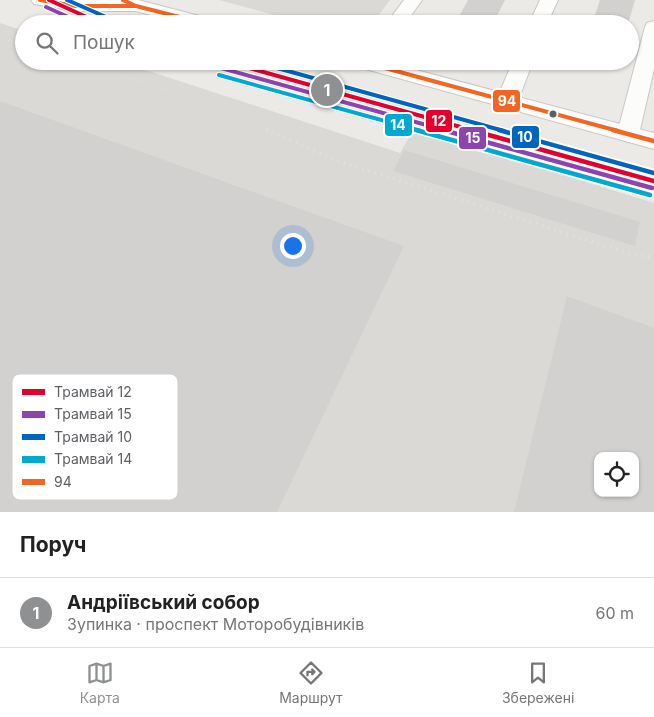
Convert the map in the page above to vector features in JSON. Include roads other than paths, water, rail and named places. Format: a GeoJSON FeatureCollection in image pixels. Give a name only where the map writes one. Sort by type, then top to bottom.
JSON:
{"type":"FeatureCollection","features":[{"type":"Feature","properties":{"kind":"main road"},"geometry":{"type":"LineString","coordinates":[[40,0],[60,5],[89,7],[130,3],[175,15]]}},
{"type":"Feature","properties":{"kind":"main road"},"geometry":{"type":"LineString","coordinates":[[401,15],[412,0]]}},
{"type":"Feature","properties":{"kind":"main road"},"geometry":{"type":"LineString","coordinates":[[542,15],[549,0]]}},
{"type":"Feature","properties":{"kind":"main road"},"geometry":{"type":"LineString","coordinates":[[628,134],[654,27]]}},
{"type":"Feature","properties":{"kind":"main road"},"geometry":{"type":"LineString","coordinates":[[393,70],[654,141]]}},
{"type":"Feature","properties":{"kind":"main road"},"geometry":{"type":"LineString","coordinates":[[507,101],[519,70]]}},
{"type":"Feature","properties":{"kind":"railway"},"geometry":{"type":"LineString","coordinates":[[0,38],[15,42]]}},
{"type":"Feature","properties":{"kind":"railway"},"geometry":{"type":"LineString","coordinates":[[103,70],[202,102],[269,131]]}},
{"type":"Feature","properties":{"kind":"railway"},"geometry":{"type":"LineString","coordinates":[[266,130],[338,161],[634,255],[654,257]]}},
{"type":"Feature","properties":{"kind":"tram line","name":"12"},"geometry":{"type":"LineString","coordinates":[[49,0],[82,15]]}},
{"type":"Feature","properties":{"kind":"tram line","name":"10"},"geometry":{"type":"LineString","coordinates":[[67,0],[101,15]]}},
{"type":"Feature","properties":{"kind":"tram line","name":"15"},"geometry":{"type":"LineString","coordinates":[[46,7],[64,15]]}},
{"type":"Feature","properties":{"kind":"tram line","name":"15"},"geometry":{"type":"LineString","coordinates":[[228,70],[652,188]]}},
{"type":"Feature","properties":{"kind":"tram line","name":"12"},"geometry":{"type":"LineString","coordinates":[[256,70],[654,181]]}},
{"type":"Feature","properties":{"kind":"tram line","name":"10"},"geometry":{"type":"LineString","coordinates":[[284,70],[654,173]]}},
{"type":"Feature","properties":{"kind":"tram line","name":"14"},"geometry":{"type":"LineString","coordinates":[[219,75],[650,195]]}},
{"type":"Feature","properties":{"kind":"place","name":"Андріївський собор"},"geometry":{"type":"Point","coordinates":[327,90]}}]}
